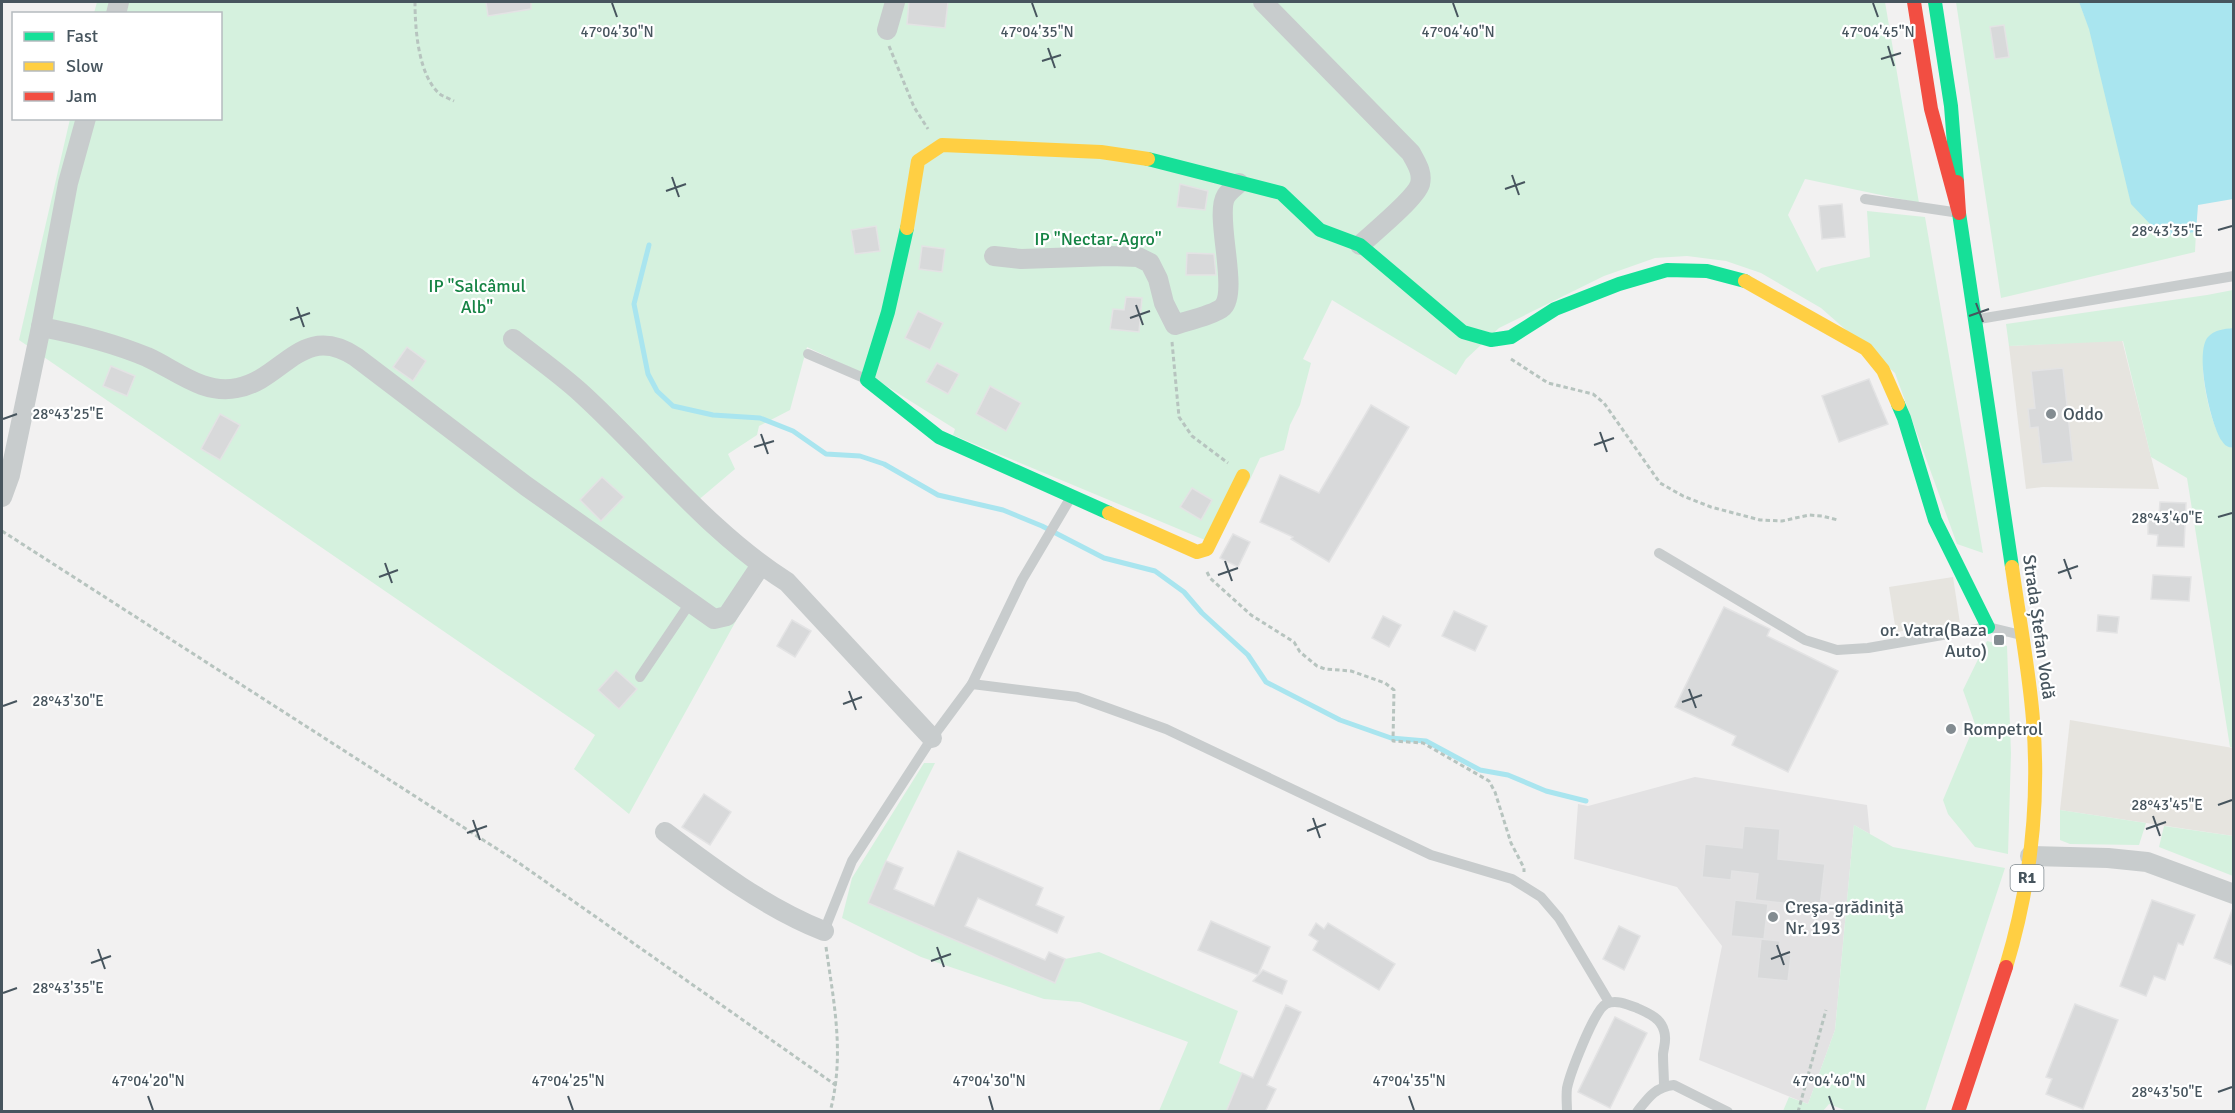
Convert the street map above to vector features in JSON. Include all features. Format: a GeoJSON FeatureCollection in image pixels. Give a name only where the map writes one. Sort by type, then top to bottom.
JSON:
{"type":"FeatureCollection","features":[{"type":"Feature","properties":{"kind":"main road"},"geometry":{"type":"LineString","coordinates":[[1914,2],[1931,109],[1959,213]]}},
{"type":"Feature","properties":{"kind":"main road"},"geometry":{"type":"LineString","coordinates":[[1935,2],[1951,106],[1959,213]]}},
{"type":"Feature","properties":{"kind":"main road"},"geometry":{"type":"LineString","coordinates":[[1243,476],[1207,549],[1197,552],[939,437],[867,380],[888,312],[904,242],[918,161],[942,144],[1101,152],[1140,158],[1281,193],[1320,230],[1360,245],[1463,332],[1491,340],[1511,337],[1554,309],[1619,284],[1667,270],[1707,271],[1747,282],[1866,349],[1883,370],[1904,418],[1935,520],[1988,627]]}},
{"type":"Feature","properties":{"kind":"main road","name":"Strada Ștefan Vodă"},"geometry":{"type":"LineString","coordinates":[[1958,1112],[2011,949],[2025,889],[2030,856],[2035,757],[2031,687],[1959,213]]}},
{"type":"Feature","properties":{"kind":"street"},"geometry":{"type":"LineString","coordinates":[[887,30],[895,2]]}},
{"type":"Feature","properties":{"kind":"street"},"geometry":{"type":"LineString","coordinates":[[1263,2],[1411,153],[1420,170],[1420,185],[1413,196],[1360,245]]}},
{"type":"Feature","properties":{"kind":"street"},"geometry":{"type":"LineString","coordinates":[[2,497],[10,475],[68,183],[85,120]]}},
{"type":"Feature","properties":{"kind":"street"},"geometry":{"type":"LineString","coordinates":[[994,256],[1021,259],[1138,257],[1150,263],[1158,279],[1164,303],[1175,325],[1222,308],[1227,301],[1223,213],[1225,197],[1239,183]]}},
{"type":"Feature","properties":{"kind":"street"},"geometry":{"type":"LineString","coordinates":[[41,327],[86,335],[148,358],[196,383],[219,389],[237,388],[258,381],[281,363],[308,348],[332,345],[345,350],[526,486],[714,619],[727,616],[761,565]]}},
{"type":"Feature","properties":{"kind":"street"},"geometry":{"type":"LineString","coordinates":[[513,339],[580,393],[683,496],[761,565],[787,582],[932,738]]}},
{"type":"Feature","properties":{"kind":"street"},"geometry":{"type":"LineString","coordinates":[[664,832],[728,879],[809,925],[824,931]]}},
{"type":"Feature","properties":{"kind":"street"},"geometry":{"type":"LineString","coordinates":[[2030,856],[2108,858],[2147,862],[2234,894]]}},
{"type":"Feature","properties":{"kind":"lane"},"geometry":{"type":"LineString","coordinates":[[1865,199],[1959,213]]}},
{"type":"Feature","properties":{"kind":"lane"},"geometry":{"type":"LineString","coordinates":[[1976,319],[2234,276]]}},
{"type":"Feature","properties":{"kind":"lane"},"geometry":{"type":"LineString","coordinates":[[808,354],[867,380]]}},
{"type":"Feature","properties":{"kind":"lane"},"geometry":{"type":"LineString","coordinates":[[824,931],[852,861],[932,738],[972,684],[1022,580],[1071,496]]}},
{"type":"Feature","properties":{"kind":"lane"},"geometry":{"type":"LineString","coordinates":[[1659,553],[1805,640],[1837,650],[1868,648],[1988,627],[2022,635]]}},
{"type":"Feature","properties":{"kind":"lane"},"geometry":{"type":"LineString","coordinates":[[640,677],[690,603]]}},
{"type":"Feature","properties":{"kind":"lane"},"geometry":{"type":"LineString","coordinates":[[972,684],[1077,697],[1166,729],[1431,855],[1512,879],[1541,897],[1559,918],[1609,1002]]}},
{"type":"Feature","properties":{"kind":"lane"},"geometry":{"type":"LineString","coordinates":[[1567,1112],[1567,1089],[1574,1068],[1596,1015],[1603,1005],[1609,1002],[1623,1002],[1659,1020],[1664,1028],[1666,1039],[1664,1086]]}},
{"type":"Feature","properties":{"kind":"lane"},"geometry":{"type":"LineString","coordinates":[[1637,1112],[1654,1091],[1664,1086],[1674,1086],[1728,1112]]}},
{"type":"Feature","properties":{"kind":"path"},"geometry":{"type":"LineString","coordinates":[[414,2],[418,50],[424,71],[440,94],[454,101]]}},
{"type":"Feature","properties":{"kind":"path"},"geometry":{"type":"LineString","coordinates":[[887,30],[886,39],[914,107],[930,132],[942,144]]}},
{"type":"Feature","properties":{"kind":"path"},"geometry":{"type":"LineString","coordinates":[[1175,325],[1172,338],[1179,417],[1192,436],[1243,476]]}},
{"type":"Feature","properties":{"kind":"path"},"geometry":{"type":"LineString","coordinates":[[1491,340],[1512,361],[1548,383],[1593,394],[1604,403],[1660,483],[1683,496],[1711,507],[1760,520],[1782,521],[1809,515],[1838,520]]}},
{"type":"Feature","properties":{"kind":"path"},"geometry":{"type":"LineString","coordinates":[[2,531],[519,863],[837,1086]]}},
{"type":"Feature","properties":{"kind":"path"},"geometry":{"type":"LineString","coordinates":[[1207,549],[1205,566],[1210,578],[1251,615],[1294,642],[1300,652],[1317,666],[1350,671],[1385,683],[1394,690],[1393,741],[1423,743],[1489,781],[1495,792],[1511,843],[1524,868],[1524,886]]}},
{"type":"Feature","properties":{"kind":"path"},"geometry":{"type":"LineString","coordinates":[[824,931],[838,1034],[837,1086],[830,1112]]}},
{"type":"Feature","properties":{"kind":"path"},"geometry":{"type":"LineString","coordinates":[[1798,1112],[1826,1010]]}},
{"type":"Feature","properties":{"kind":"shaded area"},"geometry":{"type":"Polygon","coordinates":[[[2122,340],[2159,489],[2043,487],[2026,489],[2009,346],[2122,340]]]}},
{"type":"Feature","properties":{"kind":"shaded area"},"geometry":{"type":"Polygon","coordinates":[[[1953,577],[1960,623],[1896,632],[1889,587],[1953,577]]]}},
{"type":"Feature","properties":{"kind":"shaded area"},"geometry":{"type":"Polygon","coordinates":[[[2070,720],[2233,748],[2233,836],[2060,810],[2070,720]]]}},
{"type":"Feature","properties":{"kind":"shaded area","name":"Creşa-grădiniţă Nr. 193"},"geometry":{"type":"Polygon","coordinates":[[[1695,777],[1867,805],[1870,834],[1854,825],[1835,1030],[1808,1104],[1699,1060],[1722,946],[1677,887],[1574,859],[1578,804],[1588,806],[1695,777]]]}},
{"type":"Feature","properties":{"kind":"green space"},"geometry":{"type":"Polygon","coordinates":[[[97,2],[1885,2],[1919,203],[1805,179],[1788,215],[1817,272],[1821,268],[1870,257],[1867,211],[1925,217],[1983,553],[1957,544],[1895,373],[1821,308],[1761,273],[1726,261],[1687,256],[1655,258],[1604,276],[1499,328],[1466,359],[1456,375],[1332,300],[1303,359],[1311,363],[1300,405],[1290,425],[1284,450],[1260,458],[1247,486],[1205,540],[953,435],[955,429],[880,382],[807,347],[790,410],[759,426],[757,435],[728,454],[735,469],[696,502],[768,563],[629,814],[574,769],[595,735],[19,340],[70,120],[222,120],[222,12],[94,12],[97,2]]]}},
{"type":"Feature","properties":{"kind":"green space"},"geometry":{"type":"Polygon","coordinates":[[[1956,2],[2079,2],[2171,235],[2196,232],[2195,252],[2001,298],[1956,2]]]}},
{"type":"Feature","properties":{"kind":"green space"},"geometry":{"type":"Polygon","coordinates":[[[2233,290],[2233,328],[2215,332],[2203,363],[2204,384],[2214,424],[2226,444],[2233,448],[2233,748],[2230,747],[2187,478],[2151,457],[2123,341],[2009,346],[2006,324],[2233,290]]]}},
{"type":"Feature","properties":{"kind":"green space"},"geometry":{"type":"Polygon","coordinates":[[[1987,641],[2007,646],[2011,753],[2008,854],[1975,847],[1948,814],[1943,800],[1975,724],[1963,690],[1987,641]]]}},
{"type":"Feature","properties":{"kind":"green space"},"geometry":{"type":"Polygon","coordinates":[[[924,763],[935,763],[886,861],[868,903],[1055,983],[1065,959],[1099,952],[1238,1011],[1219,1063],[1242,1073],[1226,1111],[1159,1111],[1188,1042],[1080,1002],[1044,999],[921,957],[842,918],[852,878],[924,763]]]}},
{"type":"Feature","properties":{"kind":"green space"},"geometry":{"type":"Polygon","coordinates":[[[2060,810],[2146,823],[2139,845],[2070,844],[2060,840],[2060,810]]]}},
{"type":"Feature","properties":{"kind":"green space"},"geometry":{"type":"Polygon","coordinates":[[[1854,825],[1893,847],[2005,868],[1925,1111],[1847,1111],[1829,1104],[1823,1111],[1783,1111],[1789,1097],[1808,1104],[1835,1030],[1854,825]]]}},
{"type":"Feature","properties":{"kind":"green space"},"geometry":{"type":"Polygon","coordinates":[[[2164,826],[2233,836],[2233,876],[2159,847],[2164,826]]]}},
{"type":"Feature","properties":{"kind":"water"},"geometry":{"type":"Polygon","coordinates":[[[2079,2],[2233,2],[2233,199],[2198,205],[2196,232],[2171,235],[2150,224],[2131,204],[2089,29],[2079,2]]]}},
{"type":"Feature","properties":{"kind":"water"},"geometry":{"type":"Polygon","coordinates":[[[2234,328],[2233,448],[2223,443],[2213,421],[2203,373],[2203,357],[2204,345],[2210,335],[2216,331],[2234,328]]]}},
{"type":"Feature","properties":{"kind":"building"},"geometry":{"type":"Polygon","coordinates":[[[486,2],[531,2],[531,9],[488,16],[486,2]]]}},
{"type":"Feature","properties":{"kind":"building"},"geometry":{"type":"Polygon","coordinates":[[[909,2],[948,2],[945,28],[907,24],[909,2]]]}},
{"type":"Feature","properties":{"kind":"building"},"geometry":{"type":"Polygon","coordinates":[[[2004,25],[2009,57],[1995,59],[1990,27],[2004,25]]]}},
{"type":"Feature","properties":{"kind":"building"},"geometry":{"type":"Polygon","coordinates":[[[1180,184],[1208,191],[1205,210],[1177,207],[1180,184]]]}},
{"type":"Feature","properties":{"kind":"building"},"geometry":{"type":"Polygon","coordinates":[[[1842,204],[1845,237],[1822,239],[1819,206],[1842,204]]]}},
{"type":"Feature","properties":{"kind":"building"},"geometry":{"type":"Polygon","coordinates":[[[876,226],[880,251],[855,254],[851,230],[876,226]]]}},
{"type":"Feature","properties":{"kind":"building"},"geometry":{"type":"Polygon","coordinates":[[[922,246],[945,249],[942,272],[919,269],[922,246]]]}},
{"type":"Feature","properties":{"kind":"building"},"geometry":{"type":"Polygon","coordinates":[[[1187,253],[1214,254],[1216,275],[1186,275],[1187,253]]]}},
{"type":"Feature","properties":{"kind":"building"},"geometry":{"type":"Polygon","coordinates":[[[1126,297],[1142,298],[1139,332],[1110,329],[1113,309],[1124,310],[1126,297]]]}},
{"type":"Feature","properties":{"kind":"building"},"geometry":{"type":"Polygon","coordinates":[[[918,311],[943,323],[930,350],[905,338],[918,311]]]}},
{"type":"Feature","properties":{"kind":"building"},"geometry":{"type":"Polygon","coordinates":[[[407,347],[426,361],[413,381],[393,367],[407,347]]]}},
{"type":"Feature","properties":{"kind":"building"},"geometry":{"type":"Polygon","coordinates":[[[937,363],[959,374],[948,394],[926,382],[937,363]]]}},
{"type":"Feature","properties":{"kind":"building"},"geometry":{"type":"Polygon","coordinates":[[[111,366],[135,376],[127,396],[103,386],[111,366]]]}},
{"type":"Feature","properties":{"kind":"building"},"geometry":{"type":"Polygon","coordinates":[[[2063,368],[2073,461],[2042,464],[2038,427],[2030,428],[2028,409],[2035,408],[2031,371],[2063,368]]]}},
{"type":"Feature","properties":{"kind":"building"},"geometry":{"type":"Polygon","coordinates":[[[1869,379],[1888,424],[1839,442],[1822,396],[1869,379]]]}},
{"type":"Feature","properties":{"kind":"building"},"geometry":{"type":"Polygon","coordinates":[[[990,386],[1021,403],[1006,431],[976,414],[990,386]]]}},
{"type":"Feature","properties":{"kind":"building"},"geometry":{"type":"Polygon","coordinates":[[[1371,405],[1409,427],[1329,562],[1291,539],[1293,537],[1260,522],[1280,475],[1319,493],[1371,405]]]}},
{"type":"Feature","properties":{"kind":"building"},"geometry":{"type":"Polygon","coordinates":[[[220,414],[240,425],[220,460],[201,449],[220,414]]]}},
{"type":"Feature","properties":{"kind":"building"},"geometry":{"type":"Polygon","coordinates":[[[602,477],[624,497],[601,521],[580,500],[602,477]]]}},
{"type":"Feature","properties":{"kind":"building"},"geometry":{"type":"Polygon","coordinates":[[[1192,488],[1212,500],[1201,520],[1180,507],[1192,488]]]}},
{"type":"Feature","properties":{"kind":"building"},"geometry":{"type":"Polygon","coordinates":[[[2160,502],[2186,503],[2184,547],[2157,546],[2158,535],[2148,534],[2148,514],[2159,515],[2160,502]]]}},
{"type":"Feature","properties":{"kind":"building"},"geometry":{"type":"Polygon","coordinates":[[[1233,534],[1250,542],[1238,567],[1220,558],[1233,534]]]}},
{"type":"Feature","properties":{"kind":"building"},"geometry":{"type":"Polygon","coordinates":[[[2153,575],[2191,577],[2189,601],[2151,599],[2153,575]]]}},
{"type":"Feature","properties":{"kind":"building"},"geometry":{"type":"Polygon","coordinates":[[[1724,607],[1770,629],[1767,636],[1838,671],[1788,772],[1732,745],[1736,736],[1675,707],[1724,607]]]}},
{"type":"Feature","properties":{"kind":"building"},"geometry":{"type":"Polygon","coordinates":[[[1454,611],[1487,626],[1475,651],[1442,636],[1454,611]]]}},
{"type":"Feature","properties":{"kind":"building"},"geometry":{"type":"Polygon","coordinates":[[[2098,615],[2119,617],[2117,633],[2097,631],[2098,615]]]}},
{"type":"Feature","properties":{"kind":"building"},"geometry":{"type":"Polygon","coordinates":[[[1383,616],[1401,625],[1389,647],[1372,638],[1383,616]]]}},
{"type":"Feature","properties":{"kind":"building"},"geometry":{"type":"Polygon","coordinates":[[[792,620],[811,631],[795,657],[777,646],[792,620]]]}},
{"type":"Feature","properties":{"kind":"building"},"geometry":{"type":"Polygon","coordinates":[[[616,670],[637,689],[619,709],[598,690],[616,670]]]}},
{"type":"Feature","properties":{"kind":"building"},"geometry":{"type":"Polygon","coordinates":[[[704,794],[731,812],[710,845],[682,827],[704,794]]]}},
{"type":"Feature","properties":{"kind":"building"},"geometry":{"type":"Polygon","coordinates":[[[1744,826],[1780,829],[1778,859],[1825,864],[1820,907],[1755,900],[1758,874],[1732,871],[1731,880],[1702,877],[1705,844],[1742,848],[1744,826]]]}},
{"type":"Feature","properties":{"kind":"building"},"geometry":{"type":"Polygon","coordinates":[[[958,851],[1043,888],[1036,905],[1064,917],[1057,933],[978,898],[965,926],[1045,960],[1049,952],[1065,959],[1055,983],[868,903],[886,861],[903,868],[894,889],[934,906],[958,851]]]}},
{"type":"Feature","properties":{"kind":"building"},"geometry":{"type":"Polygon","coordinates":[[[1735,900],[1768,904],[1764,939],[1731,936],[1735,900]]]}},
{"type":"Feature","properties":{"kind":"building"},"geometry":{"type":"Polygon","coordinates":[[[2152,900],[2195,915],[2183,945],[2178,943],[2165,980],[2154,976],[2146,996],[2120,986],[2152,900]]]}},
{"type":"Feature","properties":{"kind":"building"},"geometry":{"type":"Polygon","coordinates":[[[2232,910],[2234,911],[2234,966],[2214,958],[2232,910]]]}},
{"type":"Feature","properties":{"kind":"building"},"geometry":{"type":"Polygon","coordinates":[[[1211,921],[1270,947],[1258,975],[1198,950],[1211,921]]]}},
{"type":"Feature","properties":{"kind":"building"},"geometry":{"type":"Polygon","coordinates":[[[1316,923],[1324,929],[1328,923],[1395,964],[1379,990],[1313,950],[1318,941],[1309,935],[1316,923]]]}},
{"type":"Feature","properties":{"kind":"building"},"geometry":{"type":"Polygon","coordinates":[[[1619,926],[1640,936],[1624,970],[1603,959],[1619,926]]]}},
{"type":"Feature","properties":{"kind":"building"},"geometry":{"type":"Polygon","coordinates":[[[1761,939],[1780,941],[1779,954],[1791,955],[1788,981],[1757,978],[1761,939]]]}},
{"type":"Feature","properties":{"kind":"building"},"geometry":{"type":"Polygon","coordinates":[[[1263,970],[1287,981],[1282,994],[1253,981],[1263,970]]]}},
{"type":"Feature","properties":{"kind":"building"},"geometry":{"type":"Polygon","coordinates":[[[2075,1004],[2118,1020],[2083,1109],[2046,1094],[2052,1079],[2046,1077],[2075,1004]]]}},
{"type":"Feature","properties":{"kind":"building"},"geometry":{"type":"Polygon","coordinates":[[[1286,1005],[1301,1012],[1267,1085],[1276,1089],[1265,1112],[1226,1112],[1242,1073],[1253,1078],[1286,1005]]]}},
{"type":"Feature","properties":{"kind":"building"},"geometry":{"type":"Polygon","coordinates":[[[1615,1017],[1647,1033],[1610,1108],[1578,1092],[1615,1017]]]}},
{"type":"Feature","properties":{"kind":"waterway"},"geometry":{"type":"LineString","coordinates":[[649,245],[634,304],[648,374],[657,391],[673,406],[713,415],[760,418],[793,431],[826,454],[860,456],[884,464],[938,495],[1003,510],[1042,526],[1104,558],[1155,571],[1184,592],[1202,613],[1248,655],[1266,682],[1340,720],[1391,738],[1426,741],[1480,770],[1508,775],[1546,791],[1586,801]]}},
{"type":"Feature","properties":{"kind":"traffic: fast"},"geometry":{"type":"LineString","coordinates":[[1935,2],[1951,106],[1957,182]]}},
{"type":"Feature","properties":{"kind":"traffic: fast"},"geometry":{"type":"LineString","coordinates":[[1148,159],[1281,193],[1320,230],[1360,245],[1463,332],[1491,340],[1511,337],[1555,309],[1619,284],[1667,270],[1707,271],[1745,281]]}},
{"type":"Feature","properties":{"kind":"traffic: fast"},"geometry":{"type":"LineString","coordinates":[[1959,213],[2012,567]]}},
{"type":"Feature","properties":{"kind":"traffic: fast"},"geometry":{"type":"LineString","coordinates":[[907,228],[888,312],[867,380],[939,437],[1109,513]]}},
{"type":"Feature","properties":{"kind":"traffic: fast"},"geometry":{"type":"LineString","coordinates":[[1898,404],[1935,520],[1988,627]]}},
{"type":"Feature","properties":{"kind":"traffic: slow"},"geometry":{"type":"LineString","coordinates":[[907,228],[918,161],[942,145],[1101,152],[1148,159]]}},
{"type":"Feature","properties":{"kind":"traffic: slow"},"geometry":{"type":"LineString","coordinates":[[1745,281],[1866,349],[1883,370],[1898,404]]}},
{"type":"Feature","properties":{"kind":"traffic: slow"},"geometry":{"type":"LineString","coordinates":[[1109,513],[1197,552],[1207,549],[1243,476]]}},
{"type":"Feature","properties":{"kind":"traffic: slow"},"geometry":{"type":"LineString","coordinates":[[2006,967],[2027,876],[2035,783],[2031,701],[2012,567]]}},
{"type":"Feature","properties":{"kind":"traffic: jam"},"geometry":{"type":"LineString","coordinates":[[1914,2],[1931,109],[1959,213],[1957,182]]}},
{"type":"Feature","properties":{"kind":"traffic: jam"},"geometry":{"type":"LineString","coordinates":[[1958,1112],[2006,967]]}},
{"type":"Feature","properties":{"kind":"place","name":"Oddo"},"geometry":{"type":"Point","coordinates":[2051,414]}},
{"type":"Feature","properties":{"kind":"place","name":"or. Vatra(Baza Auto)"},"geometry":{"type":"Point","coordinates":[1999,640]}},
{"type":"Feature","properties":{"kind":"place","name":"Rompetrol"},"geometry":{"type":"Point","coordinates":[1951,729]}},
{"type":"Feature","properties":{"kind":"place","name":"Creşa-grădiniţă Nr. 193"},"geometry":{"type":"Point","coordinates":[1773,917]}},
{"type":"Feature","properties":{"kind":"park label","name":"IP \"Nectar-Agro\""},"geometry":{"type":"Point","coordinates":[1098,239]}},
{"type":"Feature","properties":{"kind":"park label","name":"IP \"Salcâmul Alb\""},"geometry":{"type":"Point","coordinates":[477,296]}}]}
